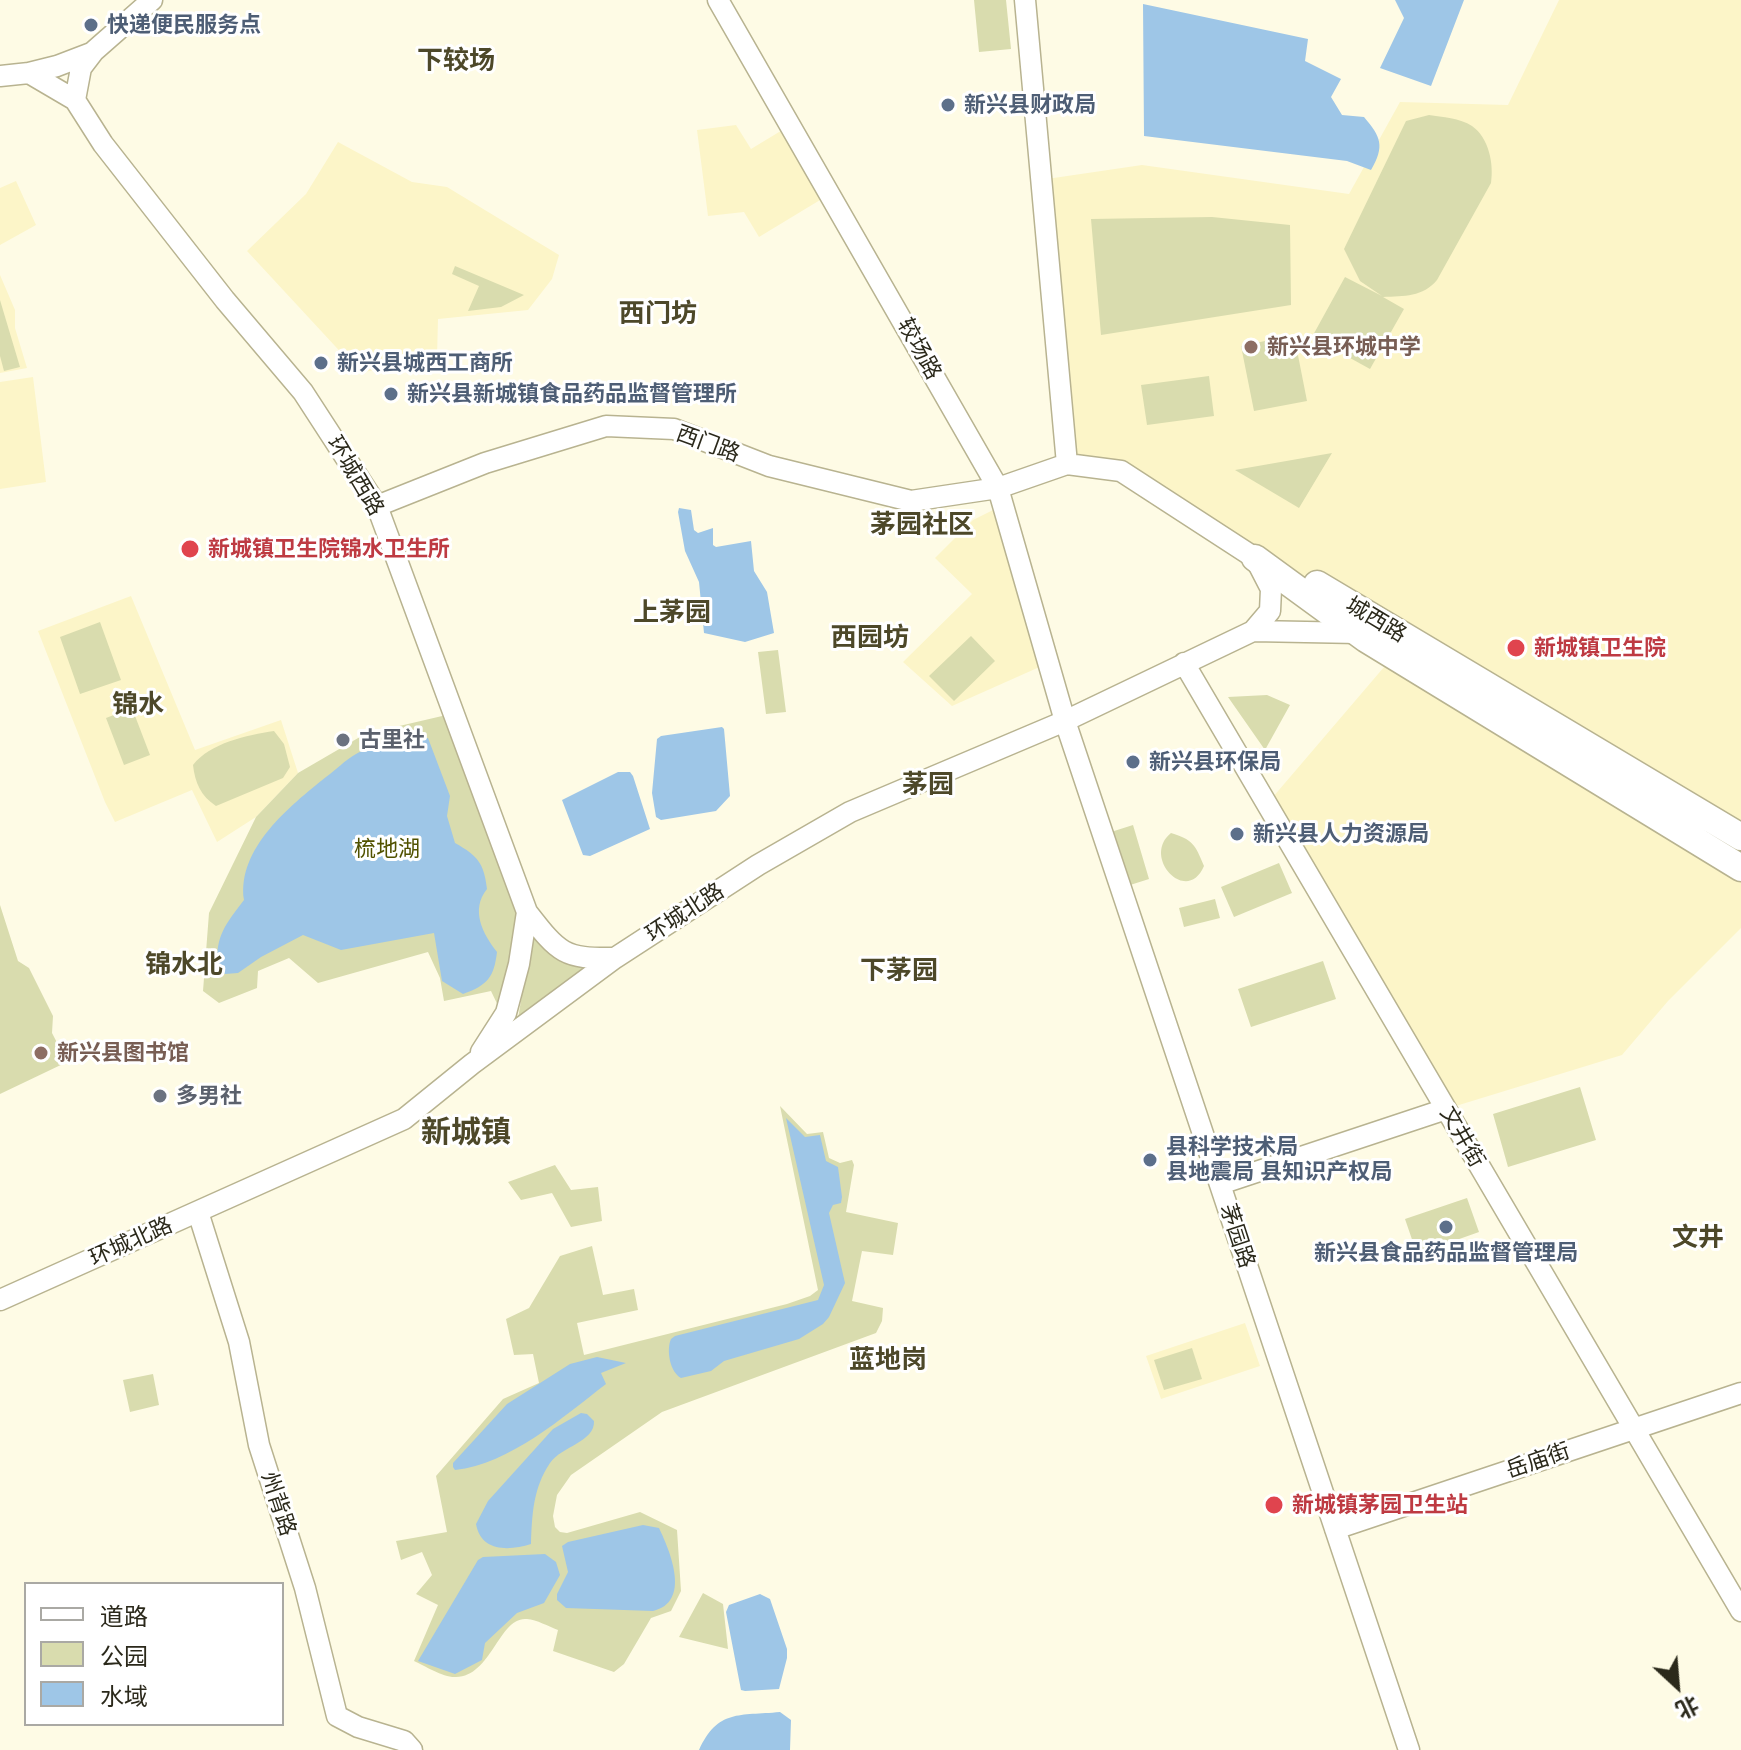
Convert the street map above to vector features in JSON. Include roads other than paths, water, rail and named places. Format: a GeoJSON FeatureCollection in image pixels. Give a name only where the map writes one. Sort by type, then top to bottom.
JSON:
{"type":"FeatureCollection","features":[{"type":"Feature","properties":{"kind":"main road","name":"城西路"},"geometry":{"type":"LineString","coordinates":[[1255,558],[1310,581],[1741,837]]}},
{"type":"Feature","properties":{"kind":"main road"},"geometry":{"type":"LineString","coordinates":[[1255,558],[1366,639],[1741,868]]}},
{"type":"Feature","properties":{"kind":"street"},"geometry":{"type":"LineString","coordinates":[[29,73],[75,100],[81,68],[94,51],[152,0]]}},
{"type":"Feature","properties":{"kind":"street","name":"较场路"},"geometry":{"type":"LineString","coordinates":[[718,0],[998,488],[1065,721]]}},
{"type":"Feature","properties":{"kind":"street"},"geometry":{"type":"LineString","coordinates":[[1025,0],[1067,464]]}},
{"type":"Feature","properties":{"kind":"street"},"geometry":{"type":"LineString","coordinates":[[0,76],[57,66],[94,51]]}},
{"type":"Feature","properties":{"kind":"street","name":"环城西路"},"geometry":{"type":"LineString","coordinates":[[75,100],[103,144],[225,300],[303,392],[377,506],[527,912],[552,945],[580,959],[615,958]]}},
{"type":"Feature","properties":{"kind":"street","name":"西门路"},"geometry":{"type":"LineString","coordinates":[[377,506],[485,463],[606,426],[674,429],[769,466],[911,501],[998,488]]}},
{"type":"Feature","properties":{"kind":"street","name":"城西路"},"geometry":{"type":"LineString","coordinates":[[998,488],[1067,464],[1121,471],[1255,558]]}},
{"type":"Feature","properties":{"kind":"street"},"geometry":{"type":"LineString","coordinates":[[1253,631],[1270,611],[1271,589],[1255,558]]}},
{"type":"Feature","properties":{"kind":"street","name":"环城北路"},"geometry":{"type":"LineString","coordinates":[[0,1300],[404,1119],[472,1064],[615,958],[758,865],[850,812],[1065,721],[1253,631],[1345,632],[1408,639]]}},
{"type":"Feature","properties":{"kind":"street","name":"文井街"},"geometry":{"type":"LineString","coordinates":[[1184,663],[1741,1611]]}},
{"type":"Feature","properties":{"kind":"street","name":"茅园路"},"geometry":{"type":"LineString","coordinates":[[1065,721],[1409,1750]]}},
{"type":"Feature","properties":{"kind":"street","name":"环城西路"},"geometry":{"type":"LineString","coordinates":[[472,1064],[506,1013],[519,964],[527,912]]}},
{"type":"Feature","properties":{"kind":"street"},"geometry":{"type":"LineString","coordinates":[[1220,1184],[1446,1109]]}},
{"type":"Feature","properties":{"kind":"street","name":"州背路"},"geometry":{"type":"LineString","coordinates":[[198,1212],[239,1342],[259,1445],[305,1588],[337,1716],[358,1727],[404,1741],[412,1750]]}},
{"type":"Feature","properties":{"kind":"street","name":"岳庙街"},"geometry":{"type":"LineString","coordinates":[[1335,1529],[1741,1393]]}},
{"type":"Feature","properties":{"kind":"water"},"geometry":{"type":"Polygon","coordinates":[[[1395,0],[1464,0],[1431,86],[1380,68],[1404,18],[1395,0]]]}},
{"type":"Feature","properties":{"kind":"water"},"geometry":{"type":"Polygon","coordinates":[[[1143,4],[1308,39],[1305,61],[1341,79],[1331,97],[1342,115],[1364,117],[1377,136],[1378,154],[1371,170],[1347,161],[1144,136],[1143,4]]]}},
{"type":"Feature","properties":{"kind":"water"},"geometry":{"type":"Polygon","coordinates":[[[679,508],[691,510],[694,530],[698,533],[713,528],[713,545],[716,547],[751,541],[754,571],[767,592],[774,633],[745,642],[704,633],[699,582],[685,551],[679,508]]]}},
{"type":"Feature","properties":{"kind":"water"},"geometry":{"type":"Polygon","coordinates":[[[722,727],[730,796],[716,811],[661,820],[656,817],[652,793],[657,739],[722,727]]]}},
{"type":"Feature","properties":{"kind":"water","name":"梳地湖"},"geometry":{"type":"Polygon","coordinates":[[[428,738],[450,796],[447,816],[455,843],[474,856],[484,873],[487,889],[479,905],[480,922],[497,952],[488,979],[463,994],[442,981],[434,933],[341,950],[303,935],[238,973],[225,974],[217,967],[223,931],[244,900],[244,881],[249,863],[257,846],[282,815],[356,754],[382,744],[428,738]]]}},
{"type":"Feature","properties":{"kind":"water"},"geometry":{"type":"Polygon","coordinates":[[[618,772],[630,772],[633,776],[650,829],[590,856],[583,855],[562,800],[618,772]]]}},
{"type":"Feature","properties":{"kind":"water"},"geometry":{"type":"Polygon","coordinates":[[[786,1118],[805,1137],[820,1135],[826,1161],[838,1167],[841,1203],[833,1205],[829,1213],[845,1283],[829,1317],[799,1339],[724,1361],[711,1371],[681,1378],[674,1371],[669,1355],[671,1339],[675,1336],[818,1300],[824,1285],[786,1118]]]}},
{"type":"Feature","properties":{"kind":"water"},"geometry":{"type":"Polygon","coordinates":[[[597,1357],[626,1363],[601,1373],[606,1384],[516,1449],[476,1466],[455,1470],[453,1463],[507,1404],[570,1364],[597,1357]]]}},
{"type":"Feature","properties":{"kind":"water"},"geometry":{"type":"Polygon","coordinates":[[[581,1413],[594,1421],[593,1428],[584,1439],[555,1457],[544,1472],[534,1502],[531,1544],[505,1548],[484,1540],[476,1524],[488,1501],[553,1429],[581,1413]]]}},
{"type":"Feature","properties":{"kind":"water"},"geometry":{"type":"Polygon","coordinates":[[[643,1525],[659,1528],[672,1563],[675,1587],[672,1598],[665,1606],[653,1611],[566,1608],[557,1600],[568,1572],[562,1546],[643,1525]]]}},
{"type":"Feature","properties":{"kind":"water"},"geometry":{"type":"Polygon","coordinates":[[[545,1554],[556,1562],[560,1575],[544,1603],[517,1613],[485,1643],[482,1660],[455,1674],[418,1661],[478,1560],[483,1557],[545,1554]]]}},
{"type":"Feature","properties":{"kind":"water"},"geometry":{"type":"Polygon","coordinates":[[[760,1594],[770,1599],[787,1649],[787,1658],[779,1689],[745,1691],[741,1690],[726,1612],[729,1605],[760,1594]]]}},
{"type":"Feature","properties":{"kind":"water"},"geometry":{"type":"Polygon","coordinates":[[[780,1712],[791,1720],[790,1750],[699,1750],[706,1737],[722,1721],[741,1715],[780,1712]]]}},
{"type":"Feature","properties":{"kind":"place","name":"快递便民服务点"},"geometry":{"type":"Point","coordinates":[91,25]}},
{"type":"Feature","properties":{"kind":"place","name":"新兴县财政局"},"geometry":{"type":"Point","coordinates":[948,105]}},
{"type":"Feature","properties":{"kind":"place","name":"新兴县环城中学"},"geometry":{"type":"Point","coordinates":[1251,347]}},
{"type":"Feature","properties":{"kind":"place","name":"新兴县城西工商所"},"geometry":{"type":"Point","coordinates":[321,363]}},
{"type":"Feature","properties":{"kind":"place","name":"新兴县新城镇食品药品监督管理所"},"geometry":{"type":"Point","coordinates":[391,394]}},
{"type":"Feature","properties":{"kind":"place","name":"新城镇卫生院锦水卫生所"},"geometry":{"type":"Point","coordinates":[190,549]}},
{"type":"Feature","properties":{"kind":"place","name":"新城镇卫生院"},"geometry":{"type":"Point","coordinates":[1516,648]}},
{"type":"Feature","properties":{"kind":"place","name":"古里社"},"geometry":{"type":"Point","coordinates":[343,740]}},
{"type":"Feature","properties":{"kind":"place","name":"新兴县环保局"},"geometry":{"type":"Point","coordinates":[1133,762]}},
{"type":"Feature","properties":{"kind":"place","name":"新兴县人力资源局"},"geometry":{"type":"Point","coordinates":[1237,834]}},
{"type":"Feature","properties":{"kind":"place","name":"新兴县图书馆"},"geometry":{"type":"Point","coordinates":[41,1053]}},
{"type":"Feature","properties":{"kind":"place","name":"多男社"},"geometry":{"type":"Point","coordinates":[160,1096]}},
{"type":"Feature","properties":{"kind":"place","name":"县科学技术局 县地震局 县知识产权局"},"geometry":{"type":"Point","coordinates":[1150,1160]}},
{"type":"Feature","properties":{"kind":"place","name":"新兴县食品药品监督管理局"},"geometry":{"type":"Point","coordinates":[1446,1227]}},
{"type":"Feature","properties":{"kind":"place","name":"新城镇茅园卫生站"},"geometry":{"type":"Point","coordinates":[1274,1505]}},
{"type":"Feature","properties":{"kind":"district","name":"下较场"},"geometry":{"type":"Point","coordinates":[456,61]}},
{"type":"Feature","properties":{"kind":"district","name":"西门坊"},"geometry":{"type":"Point","coordinates":[658,314]}},
{"type":"Feature","properties":{"kind":"district","name":"茅园社区"},"geometry":{"type":"Point","coordinates":[922,525]}},
{"type":"Feature","properties":{"kind":"district","name":"上茅园"},"geometry":{"type":"Point","coordinates":[672,613]}},
{"type":"Feature","properties":{"kind":"district","name":"西园坊"},"geometry":{"type":"Point","coordinates":[870,638]}},
{"type":"Feature","properties":{"kind":"district","name":"锦水"},"geometry":{"type":"Point","coordinates":[138,705]}},
{"type":"Feature","properties":{"kind":"district","name":"茅园"},"geometry":{"type":"Point","coordinates":[928,785]}},
{"type":"Feature","properties":{"kind":"district","name":"锦水北"},"geometry":{"type":"Point","coordinates":[184,965]}},
{"type":"Feature","properties":{"kind":"district","name":"下茅园"},"geometry":{"type":"Point","coordinates":[899,971]}},
{"type":"Feature","properties":{"kind":"district","name":"新城镇"},"geometry":{"type":"Point","coordinates":[466,1133]}},
{"type":"Feature","properties":{"kind":"district","name":"文井"},"geometry":{"type":"Point","coordinates":[1698,1238]}},
{"type":"Feature","properties":{"kind":"district","name":"蓝地岗"},"geometry":{"type":"Point","coordinates":[888,1360]}}]}
